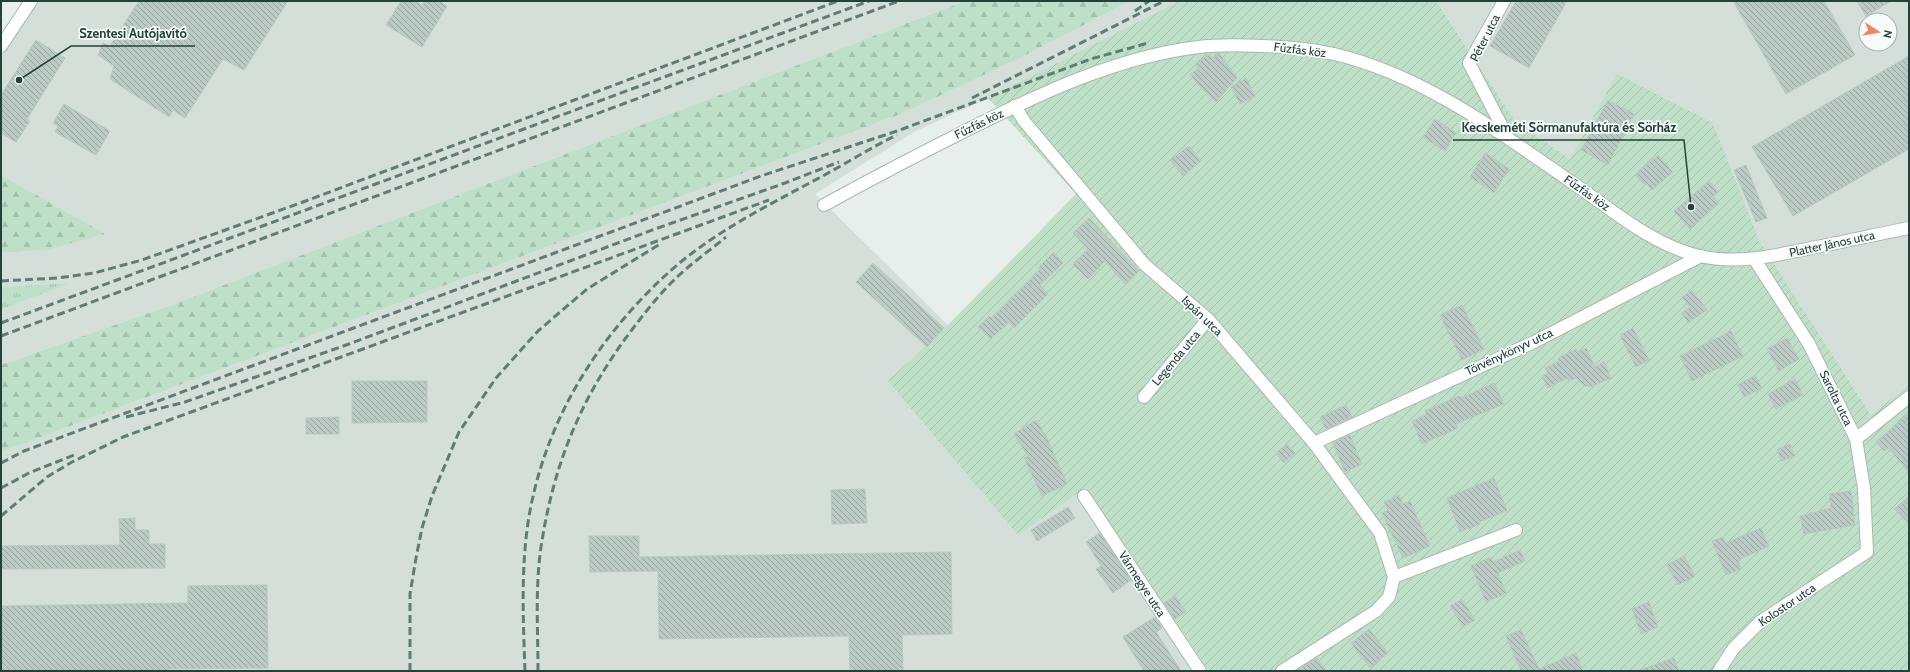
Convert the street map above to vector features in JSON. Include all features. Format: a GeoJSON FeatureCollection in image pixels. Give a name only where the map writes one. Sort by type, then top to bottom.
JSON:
{"type":"FeatureCollection","features":[{"type":"Feature","properties":{"kind":"street"},"geometry":{"type":"LineString","coordinates":[[1,46],[31,1]]}},
{"type":"Feature","properties":{"kind":"street","name":"Péter utca"},"geometry":{"type":"LineString","coordinates":[[1504,1],[1469,63],[1509,139]]}},
{"type":"Feature","properties":{"kind":"street","name":"Fűzfás köz"},"geometry":{"type":"LineString","coordinates":[[824,205],[896,165],[1015,106],[1106,68],[1167,52],[1200,47],[1226,45],[1280,46],[1335,54],[1382,70],[1441,97],[1509,139],[1648,235],[1682,251],[1722,260],[1755,260]]}},
{"type":"Feature","properties":{"kind":"street","name":"Ispán utca"},"geometry":{"type":"LineString","coordinates":[[1015,106],[1024,122],[1144,264],[1208,319],[1314,442],[1380,533],[1394,577]]}},
{"type":"Feature","properties":{"kind":"street","name":"Platter János utca"},"geometry":{"type":"LineString","coordinates":[[1755,260],[1909,228]]}},
{"type":"Feature","properties":{"kind":"street","name":"Törvénykönyv utca"},"geometry":{"type":"LineString","coordinates":[[1314,442],[1534,342],[1701,256]]}},
{"type":"Feature","properties":{"kind":"street","name":"Sarolta utca"},"geometry":{"type":"LineString","coordinates":[[1755,260],[1810,344],[1856,439],[1864,488],[1867,552]]}},
{"type":"Feature","properties":{"kind":"street","name":"Legenda utca"},"geometry":{"type":"LineString","coordinates":[[1144,397],[1208,319]]}},
{"type":"Feature","properties":{"kind":"street"},"geometry":{"type":"LineString","coordinates":[[1856,439],[1909,397]]}},
{"type":"Feature","properties":{"kind":"street","name":"Vármegye utca"},"geometry":{"type":"LineString","coordinates":[[1084,496],[1200,671]]}},
{"type":"Feature","properties":{"kind":"street"},"geometry":{"type":"LineString","coordinates":[[1282,671],[1376,611],[1389,597],[1394,577],[1516,530]]}},
{"type":"Feature","properties":{"kind":"street","name":"Kolostor utca"},"geometry":{"type":"LineString","coordinates":[[1719,671],[1733,648],[1761,621],[1867,552]]}},
{"type":"Feature","properties":{"kind":"shaded area"},"geometry":{"type":"Polygon","coordinates":[[[32,1],[965,1],[169,306],[1,365],[1,310],[69,283],[1,287],[1,253],[47,250],[104,234],[1,175],[1,48],[32,1]]]}},
{"type":"Feature","properties":{"kind":"shaded area"},"geometry":{"type":"Polygon","coordinates":[[[1130,1],[1179,1],[988,98],[914,132],[815,194],[948,325],[888,382],[1085,488],[1209,671],[1,671],[1,452],[903,113],[1020,58],[1130,1]]]}},
{"type":"Feature","properties":{"kind":"shaded area"},"geometry":{"type":"Polygon","coordinates":[[[1436,1],[1909,1],[1909,385],[1871,415],[1760,242],[1713,123],[1571,160],[1515,121],[1436,1]]]}},
{"type":"Feature","properties":{"kind":"green space"},"geometry":{"type":"Polygon","coordinates":[[[965,1],[1130,1],[1020,58],[903,113],[1,452],[1,365],[169,306],[965,1]]]}},
{"type":"Feature","properties":{"kind":"green space"},"geometry":{"type":"Polygon","coordinates":[[[1179,1],[1436,1],[1515,121],[1570,159],[1617,74],[1713,123],[1760,242],[1871,415],[1909,385],[1909,671],[1209,671],[1085,488],[1018,535],[888,381],[948,325],[1076,194],[988,98],[1179,1]]]}},
{"type":"Feature","properties":{"kind":"green space"},"geometry":{"type":"Polygon","coordinates":[[[1,175],[105,234],[47,250],[1,253],[1,175]]]}},
{"type":"Feature","properties":{"kind":"green space"},"geometry":{"type":"Polygon","coordinates":[[[70,283],[1,310],[1,287],[70,283]]]}},
{"type":"Feature","properties":{"kind":"building"},"geometry":{"type":"Polygon","coordinates":[[[139,1],[288,1],[244,70],[223,59],[185,118],[173,110],[169,117],[110,79],[114,66],[98,55],[103,43],[110,46],[139,1]]]}},
{"type":"Feature","properties":{"kind":"building"},"geometry":{"type":"Polygon","coordinates":[[[401,1],[415,1],[422,5],[425,1],[439,1],[447,6],[422,47],[386,25],[401,1]]]}},
{"type":"Feature","properties":{"kind":"building"},"geometry":{"type":"Polygon","coordinates":[[[1516,1],[1567,1],[1529,68],[1490,46],[1516,1]]]}},
{"type":"Feature","properties":{"kind":"building"},"geometry":{"type":"Polygon","coordinates":[[[1733,1],[1824,1],[1855,55],[1786,94],[1733,1]]]}},
{"type":"Feature","properties":{"kind":"building"},"geometry":{"type":"Polygon","coordinates":[[[1857,1],[1891,1],[1873,12],[1864,12],[1857,1]]]}},
{"type":"Feature","properties":{"kind":"building"},"geometry":{"type":"Polygon","coordinates":[[[36,40],[65,58],[27,119],[30,121],[16,142],[1,133],[1,95],[36,40]]]}},
{"type":"Feature","properties":{"kind":"building"},"geometry":{"type":"Polygon","coordinates":[[[1219,53],[1237,78],[1216,102],[1200,87],[1190,74],[1198,69],[1195,65],[1209,54],[1212,58],[1219,53]]]}},
{"type":"Feature","properties":{"kind":"building"},"geometry":{"type":"Polygon","coordinates":[[[1909,56],[1909,149],[1793,216],[1752,147],[1909,56]]]}},
{"type":"Feature","properties":{"kind":"building"},"geometry":{"type":"Polygon","coordinates":[[[1246,78],[1255,96],[1240,104],[1231,87],[1246,78]]]}},
{"type":"Feature","properties":{"kind":"building"},"geometry":{"type":"Polygon","coordinates":[[[1608,100],[1634,114],[1608,165],[1581,150],[1608,100]]]}},
{"type":"Feature","properties":{"kind":"building"},"geometry":{"type":"Polygon","coordinates":[[[64,104],[110,131],[96,155],[55,132],[58,126],[53,123],[64,104]]]}},
{"type":"Feature","properties":{"kind":"building"},"geometry":{"type":"Polygon","coordinates":[[[1435,119],[1456,133],[1445,151],[1423,137],[1435,119]]]}},
{"type":"Feature","properties":{"kind":"building"},"geometry":{"type":"Polygon","coordinates":[[[1189,146],[1201,161],[1183,176],[1170,160],[1189,146]]]}},
{"type":"Feature","properties":{"kind":"building"},"geometry":{"type":"Polygon","coordinates":[[[1485,153],[1509,169],[1494,193],[1470,177],[1485,153]]]}},
{"type":"Feature","properties":{"kind":"building"},"geometry":{"type":"Polygon","coordinates":[[[1658,155],[1673,172],[1652,190],[1646,183],[1644,184],[1635,175],[1658,155]]]}},
{"type":"Feature","properties":{"kind":"building"},"geometry":{"type":"Polygon","coordinates":[[[1746,165],[1767,218],[1756,222],[1734,170],[1746,165]]]}},
{"type":"Feature","properties":{"kind":"building"},"geometry":{"type":"Polygon","coordinates":[[[1709,181],[1718,192],[1713,196],[1719,203],[1690,229],[1674,211],[1709,181]]]}},
{"type":"Feature","properties":{"kind":"building"},"geometry":{"type":"Polygon","coordinates":[[[1089,218],[1139,271],[1125,284],[1105,261],[1088,279],[1073,264],[1088,249],[1073,233],[1089,218]]]}},
{"type":"Feature","properties":{"kind":"building"},"geometry":{"type":"Polygon","coordinates":[[[1054,252],[1063,263],[1040,285],[1048,294],[1014,328],[1009,322],[991,339],[978,327],[989,316],[991,318],[1040,269],[1039,267],[1054,252]]]}},
{"type":"Feature","properties":{"kind":"building"},"geometry":{"type":"Polygon","coordinates":[[[873,263],[944,328],[927,347],[856,282],[873,263]]]}},
{"type":"Feature","properties":{"kind":"building"},"geometry":{"type":"Polygon","coordinates":[[[1692,290],[1707,310],[1688,323],[1682,313],[1690,307],[1682,297],[1692,290]]]}},
{"type":"Feature","properties":{"kind":"building"},"geometry":{"type":"Polygon","coordinates":[[[1462,305],[1484,349],[1462,360],[1440,315],[1462,305]]]}},
{"type":"Feature","properties":{"kind":"building"},"geometry":{"type":"Polygon","coordinates":[[[1633,328],[1649,360],[1636,367],[1620,335],[1633,328]]]}},
{"type":"Feature","properties":{"kind":"building"},"geometry":{"type":"Polygon","coordinates":[[[1731,331],[1743,356],[1692,381],[1680,356],[1731,331]]]}},
{"type":"Feature","properties":{"kind":"building"},"geometry":{"type":"Polygon","coordinates":[[[1787,338],[1799,359],[1779,371],[1767,349],[1787,338]]]}},
{"type":"Feature","properties":{"kind":"building"},"geometry":{"type":"Polygon","coordinates":[[[1586,348],[1595,367],[1604,362],[1611,378],[1590,387],[1585,386],[1576,378],[1569,381],[1567,378],[1548,388],[1542,376],[1548,373],[1545,368],[1559,361],[1558,358],[1576,349],[1578,352],[1586,348]]]}},
{"type":"Feature","properties":{"kind":"building"},"geometry":{"type":"Polygon","coordinates":[[[1755,375],[1762,388],[1744,397],[1738,385],[1755,375]]]}},
{"type":"Feature","properties":{"kind":"building"},"geometry":{"type":"Polygon","coordinates":[[[1795,379],[1803,395],[1776,409],[1768,394],[1795,379]]]}},
{"type":"Feature","properties":{"kind":"building"},"geometry":{"type":"Polygon","coordinates":[[[352,381],[427,381],[427,422],[352,423],[352,381]]]}},
{"type":"Feature","properties":{"kind":"building"},"geometry":{"type":"Polygon","coordinates":[[[1494,383],[1504,404],[1456,424],[1458,428],[1422,444],[1412,421],[1427,414],[1425,411],[1459,396],[1461,398],[1494,383]]]}},
{"type":"Feature","properties":{"kind":"building"},"geometry":{"type":"Polygon","coordinates":[[[1346,405],[1352,417],[1326,429],[1320,417],[1346,405]]]}},
{"type":"Feature","properties":{"kind":"building"},"geometry":{"type":"Polygon","coordinates":[[[1909,413],[1909,473],[1889,448],[1884,451],[1876,442],[1909,413]]]}},
{"type":"Feature","properties":{"kind":"building"},"geometry":{"type":"Polygon","coordinates":[[[339,417],[339,434],[306,434],[306,418],[339,417]]]}},
{"type":"Feature","properties":{"kind":"building"},"geometry":{"type":"Polygon","coordinates":[[[1036,420],[1047,438],[1067,484],[1042,496],[1024,458],[1028,456],[1014,434],[1036,420]]]}},
{"type":"Feature","properties":{"kind":"building"},"geometry":{"type":"Polygon","coordinates":[[[1350,435],[1362,464],[1345,472],[1333,443],[1350,435]]]}},
{"type":"Feature","properties":{"kind":"building"},"geometry":{"type":"Polygon","coordinates":[[[1287,444],[1295,453],[1284,463],[1276,453],[1287,444]]]}},
{"type":"Feature","properties":{"kind":"building"},"geometry":{"type":"Polygon","coordinates":[[[1790,444],[1795,456],[1781,461],[1777,449],[1790,444]]]}},
{"type":"Feature","properties":{"kind":"building"},"geometry":{"type":"Polygon","coordinates":[[[1494,478],[1507,511],[1479,522],[1480,524],[1460,532],[1447,498],[1494,478]]]}},
{"type":"Feature","properties":{"kind":"building"},"geometry":{"type":"Polygon","coordinates":[[[865,489],[867,523],[832,524],[831,490],[865,489]]]}},
{"type":"Feature","properties":{"kind":"building"},"geometry":{"type":"Polygon","coordinates":[[[1851,491],[1855,525],[1804,534],[1800,516],[1831,508],[1829,494],[1851,491]]]}},
{"type":"Feature","properties":{"kind":"building"},"geometry":{"type":"Polygon","coordinates":[[[1399,495],[1403,504],[1410,501],[1430,546],[1403,558],[1382,513],[1388,510],[1384,502],[1399,495]]]}},
{"type":"Feature","properties":{"kind":"building"},"geometry":{"type":"Polygon","coordinates":[[[1909,496],[1909,524],[1895,509],[1909,496]]]}},
{"type":"Feature","properties":{"kind":"building"},"geometry":{"type":"Polygon","coordinates":[[[1068,507],[1075,518],[1037,541],[1031,530],[1068,507]]]}},
{"type":"Feature","properties":{"kind":"building"},"geometry":{"type":"Polygon","coordinates":[[[135,518],[135,530],[149,530],[149,544],[165,544],[165,568],[1,569],[1,546],[120,545],[119,519],[135,518]]]}},
{"type":"Feature","properties":{"kind":"building"},"geometry":{"type":"Polygon","coordinates":[[[1761,528],[1769,546],[1738,560],[1741,569],[1726,575],[1712,541],[1723,537],[1725,543],[1761,528]]]}},
{"type":"Feature","properties":{"kind":"building"},"geometry":{"type":"Polygon","coordinates":[[[1100,533],[1131,580],[1113,593],[1096,569],[1101,566],[1086,542],[1100,533]]]}},
{"type":"Feature","properties":{"kind":"building"},"geometry":{"type":"Polygon","coordinates":[[[589,536],[639,536],[639,557],[951,552],[952,634],[902,635],[903,671],[850,671],[849,636],[659,639],[658,571],[590,572],[589,536]]]}},
{"type":"Feature","properties":{"kind":"building"},"geometry":{"type":"Polygon","coordinates":[[[1520,550],[1525,561],[1498,573],[1506,593],[1486,602],[1471,566],[1491,557],[1493,562],[1520,550]]]}},
{"type":"Feature","properties":{"kind":"building"},"geometry":{"type":"Polygon","coordinates":[[[1684,556],[1695,576],[1678,585],[1667,565],[1684,556]]]}},
{"type":"Feature","properties":{"kind":"building"},"geometry":{"type":"Polygon","coordinates":[[[267,585],[268,668],[168,669],[168,671],[1,671],[1,606],[188,603],[188,586],[267,585]]]}},
{"type":"Feature","properties":{"kind":"building"},"geometry":{"type":"Polygon","coordinates":[[[1175,596],[1186,612],[1175,619],[1164,603],[1175,596]]]}},
{"type":"Feature","properties":{"kind":"building"},"geometry":{"type":"Polygon","coordinates":[[[1462,599],[1475,620],[1463,627],[1450,606],[1462,599]]]}},
{"type":"Feature","properties":{"kind":"building"},"geometry":{"type":"Polygon","coordinates":[[[1649,602],[1658,627],[1641,634],[1632,609],[1649,602]]]}},
{"type":"Feature","properties":{"kind":"building"},"geometry":{"type":"Polygon","coordinates":[[[1155,617],[1162,628],[1156,632],[1181,671],[1144,671],[1123,637],[1155,617]]]}},
{"type":"Feature","properties":{"kind":"building"},"geometry":{"type":"Polygon","coordinates":[[[1369,629],[1388,653],[1370,668],[1351,643],[1369,629]]]}},
{"type":"Feature","properties":{"kind":"building"},"geometry":{"type":"Polygon","coordinates":[[[1521,630],[1539,669],[1576,653],[1583,671],[1521,671],[1506,636],[1521,630]]]}},
{"type":"Feature","properties":{"kind":"building"},"geometry":{"type":"Polygon","coordinates":[[[1317,658],[1326,671],[1296,671],[1317,658]]]}},
{"type":"Feature","properties":{"kind":"building"},"geometry":{"type":"Polygon","coordinates":[[[1674,658],[1679,671],[1642,671],[1642,669],[1674,658]]]}},
{"type":"Feature","properties":{"kind":"railway"},"geometry":{"type":"LineString","coordinates":[[1,281],[58,278],[94,273],[142,260],[303,202],[838,1]]}},
{"type":"Feature","properties":{"kind":"railway"},"geometry":{"type":"LineString","coordinates":[[1,323],[869,1]]}},
{"type":"Feature","properties":{"kind":"railway"},"geometry":{"type":"LineString","coordinates":[[1,336],[899,1]]}},
{"type":"Feature","properties":{"kind":"railway"},"geometry":{"type":"LineString","coordinates":[[1135,11],[1149,1]]}},
{"type":"Feature","properties":{"kind":"railway"},"geometry":{"type":"LineString","coordinates":[[972,98],[1164,1]]}},
{"type":"Feature","properties":{"kind":"railway"},"geometry":{"type":"LineString","coordinates":[[1,463],[24,451],[761,176],[897,131],[1091,59],[1148,43]]}},
{"type":"Feature","properties":{"kind":"railway"},"geometry":{"type":"LineString","coordinates":[[525,671],[523,586],[528,522],[532,501],[552,436],[582,376],[601,348],[621,322],[644,297],[668,273],[703,245],[740,221],[897,135]]}},
{"type":"Feature","properties":{"kind":"railway"},"geometry":{"type":"LineString","coordinates":[[126,417],[185,402],[349,344],[655,229],[785,183],[839,162]]}},
{"type":"Feature","properties":{"kind":"railway"},"geometry":{"type":"LineString","coordinates":[[1,516],[47,477],[72,462],[123,437],[769,200]]}},
{"type":"Feature","properties":{"kind":"railway"},"geometry":{"type":"LineString","coordinates":[[538,671],[537,593],[541,547],[553,490],[560,464],[570,438],[581,413],[608,363],[642,317],[679,275],[726,237]]}},
{"type":"Feature","properties":{"kind":"railway"},"geometry":{"type":"LineString","coordinates":[[410,671],[410,594],[422,528],[432,496],[459,432],[496,378],[538,331],[587,289],[660,244]]}},
{"type":"Feature","properties":{"kind":"railway"},"geometry":{"type":"LineString","coordinates":[[1,488],[29,473],[74,455]]}},
{"type":"Feature","properties":{"kind":"place","name":"Szentesi Autójavító"},"geometry":{"type":"Point","coordinates":[19,80]}},
{"type":"Feature","properties":{"kind":"place","name":"Kecskeméti Sörmanufaktúra és Sörház"},"geometry":{"type":"Point","coordinates":[1691,207]}}]}
